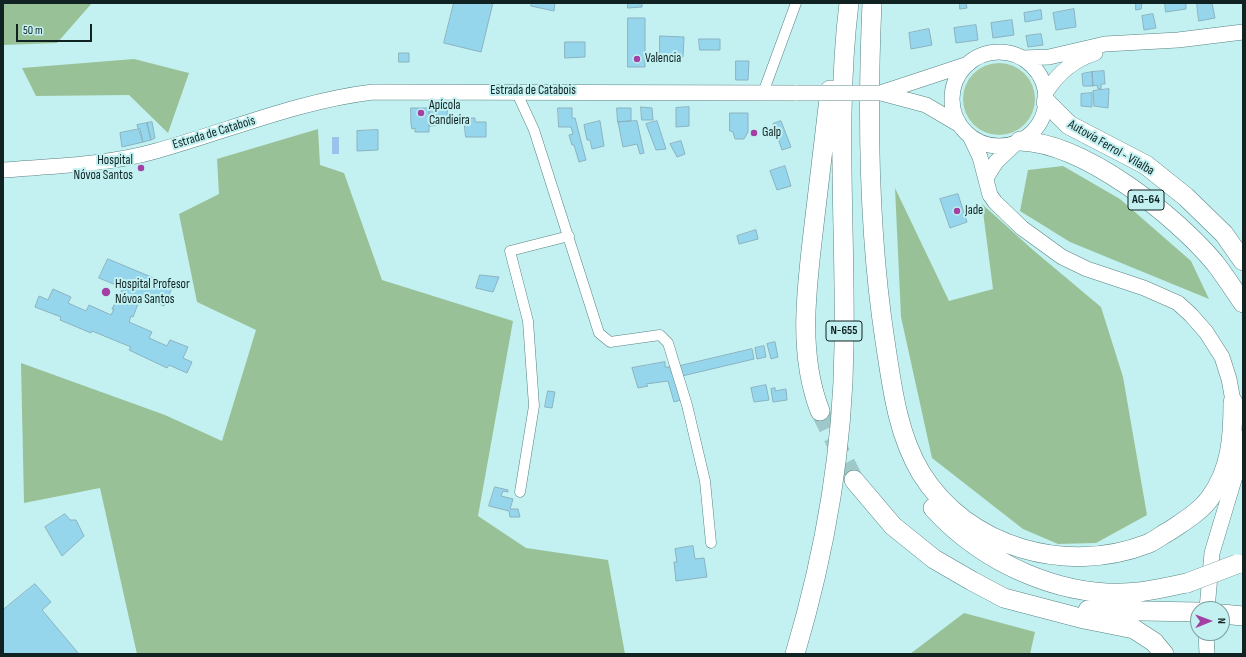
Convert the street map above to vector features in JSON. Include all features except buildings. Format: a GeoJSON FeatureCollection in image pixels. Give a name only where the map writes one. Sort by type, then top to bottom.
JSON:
{"type":"FeatureCollection","features":[{"type":"Feature","properties":{"kind":"highway"},"geometry":{"type":"LineString","coordinates":[[820,411],[814,396],[806,342],[806,300],[842,3]]}},
{"type":"Feature","properties":{"kind":"highway","name":"N-655"},"geometry":{"type":"LineString","coordinates":[[795,654],[822,551],[835,472],[841,416],[844,338],[841,114],[844,52],[849,3]]}},
{"type":"Feature","properties":{"kind":"highway"},"geometry":{"type":"LineString","coordinates":[[872,3],[870,143],[876,280],[884,382],[890,414],[899,446],[924,498],[945,521],[967,540],[993,556],[1018,569],[1072,588],[1101,592],[1138,592],[1187,583],[1240,563]]}},
{"type":"Feature","properties":{"kind":"highway","name":"Autovía Ferrol - Vilalba"},"geometry":{"type":"LineString","coordinates":[[1046,97],[1069,125],[1146,165],[1186,197],[1224,234],[1243,261]]}},
{"type":"Feature","properties":{"kind":"highway","name":"Autovía Ferrol - Vilalba"},"geometry":{"type":"LineString","coordinates":[[1018,142],[1034,142],[1058,148],[1098,167],[1127,185],[1177,224],[1214,263],[1243,303]]}},
{"type":"Feature","properties":{"kind":"highway"},"geometry":{"type":"LineString","coordinates":[[876,280],[898,416],[908,445],[921,472],[936,494],[954,512],[987,534],[1020,548],[1065,557],[1083,557],[1120,552],[1150,543],[1189,518],[1208,500],[1220,481],[1228,462],[1233,432],[1233,402]]}},
{"type":"Feature","properties":{"kind":"highway"},"geometry":{"type":"LineString","coordinates":[[854,480],[893,526],[934,559],[1004,598],[1027,605],[1134,629],[1154,642],[1164,654]]}},
{"type":"Feature","properties":{"kind":"highway"},"geometry":{"type":"LineString","coordinates":[[1027,605],[1117,612],[1190,611]]}},
{"type":"Feature","properties":{"kind":"main road"},"geometry":{"type":"LineString","coordinates":[[1023,58],[1049,57],[1104,44],[1147,42],[1243,32]]}},
{"type":"Feature","properties":{"kind":"main road"},"geometry":{"type":"LineString","coordinates":[[1046,97],[1060,73],[1080,59],[1093,53],[1147,42]]}},
{"type":"Feature","properties":{"kind":"main road"},"geometry":{"type":"LineString","coordinates":[[880,93],[925,80],[968,64],[988,54],[1000,52],[1023,58],[1032,66],[1041,78],[1046,97],[1044,114],[1030,135],[1018,142],[996,162],[986,178]]}},
{"type":"Feature","properties":{"kind":"main road"},"geometry":{"type":"LineString","coordinates":[[968,64],[959,74],[954,87],[952,100],[955,114],[980,157],[990,195],[995,202],[1022,228],[1062,257],[1087,269],[1144,288],[1178,303],[1192,315],[1206,332],[1222,357],[1229,379],[1240,440],[1236,473],[1212,553],[1208,601]]}},
{"type":"Feature","properties":{"kind":"main road","name":"Estrada de Catabois"},"geometry":{"type":"LineString","coordinates":[[3,170],[98,162],[155,151],[349,94],[393,91],[880,93]]}},
{"type":"Feature","properties":{"kind":"main road"},"geometry":{"type":"LineString","coordinates":[[880,93],[926,105],[938,110],[980,142],[992,146],[1003,146],[1018,142]]}},
{"type":"Feature","properties":{"kind":"main road"},"geometry":{"type":"LineString","coordinates":[[1207,641],[1208,654]]}},
{"type":"Feature","properties":{"kind":"street"},"geometry":{"type":"LineString","coordinates":[[763,93],[796,3]]}},
{"type":"Feature","properties":{"kind":"street"},"geometry":{"type":"LineString","coordinates":[[516,91],[534,130],[599,333],[610,342],[660,335],[668,343],[685,398],[705,481],[711,543]]}},
{"type":"Feature","properties":{"kind":"street"},"geometry":{"type":"LineString","coordinates":[[520,492],[534,406],[528,321],[510,250],[569,236]]}},
{"type":"Feature","properties":{"kind":"green space"},"geometry":{"type":"Polygon","coordinates":[[[3,3],[92,3],[57,43],[3,45],[3,3]]]}},
{"type":"Feature","properties":{"kind":"green space"},"geometry":{"type":"Polygon","coordinates":[[[134,59],[189,73],[168,133],[129,95],[36,96],[22,68],[134,59]]]}},
{"type":"Feature","properties":{"kind":"green space"},"geometry":{"type":"Polygon","coordinates":[[[992,63],[1006,63],[1013,65],[1025,73],[1033,85],[1035,99],[1033,113],[1025,125],[1013,133],[1006,135],[992,135],[985,133],[973,125],[965,113],[963,106],[963,92],[965,85],[973,73],[985,65],[992,63]]]}},
{"type":"Feature","properties":{"kind":"green space"},"geometry":{"type":"Polygon","coordinates":[[[318,129],[320,165],[344,173],[382,280],[513,321],[478,516],[526,548],[608,560],[625,654],[137,654],[100,488],[24,503],[21,363],[165,415],[222,441],[256,330],[197,302],[179,214],[219,194],[217,159],[318,129]]]}},
{"type":"Feature","properties":{"kind":"green space"},"geometry":{"type":"Polygon","coordinates":[[[1063,166],[1120,199],[1191,261],[1209,299],[1070,242],[1020,211],[1028,170],[1063,166]]]}},
{"type":"Feature","properties":{"kind":"green space"},"geometry":{"type":"Polygon","coordinates":[[[895,188],[949,301],[993,289],[982,204],[1033,250],[1101,307],[1123,377],[1147,515],[1096,543],[1058,544],[1023,529],[932,458],[901,317],[895,188]]]}},
{"type":"Feature","properties":{"kind":"green space"},"geometry":{"type":"Polygon","coordinates":[[[964,613],[1035,632],[1030,654],[910,654],[964,613]]]}},
{"type":"Feature","properties":{"kind":"water"},"geometry":{"type":"Polygon","coordinates":[[[332,137],[339,137],[339,154],[332,154],[332,137]]]}},
{"type":"Feature","properties":{"kind":"tunnel"},"geometry":{"type":"LineString","coordinates":[[820,411],[854,480]]}},
{"type":"Feature","properties":{"kind":"place","name":"Valencia"},"geometry":{"type":"Point","coordinates":[637,59]}},
{"type":"Feature","properties":{"kind":"place","name":"Apícola Candieira"},"geometry":{"type":"Point","coordinates":[421,113]}},
{"type":"Feature","properties":{"kind":"place","name":"Galp"},"geometry":{"type":"Point","coordinates":[754,133]}},
{"type":"Feature","properties":{"kind":"place","name":"Hospital Nóvoa Santos"},"geometry":{"type":"Point","coordinates":[141,168]}},
{"type":"Feature","properties":{"kind":"place","name":"Jade"},"geometry":{"type":"Point","coordinates":[957,211]}},
{"type":"Feature","properties":{"kind":"place","name":"Hospital Profesor Nóvoa Santos"},"geometry":{"type":"Point","coordinates":[106,292]}}]}
